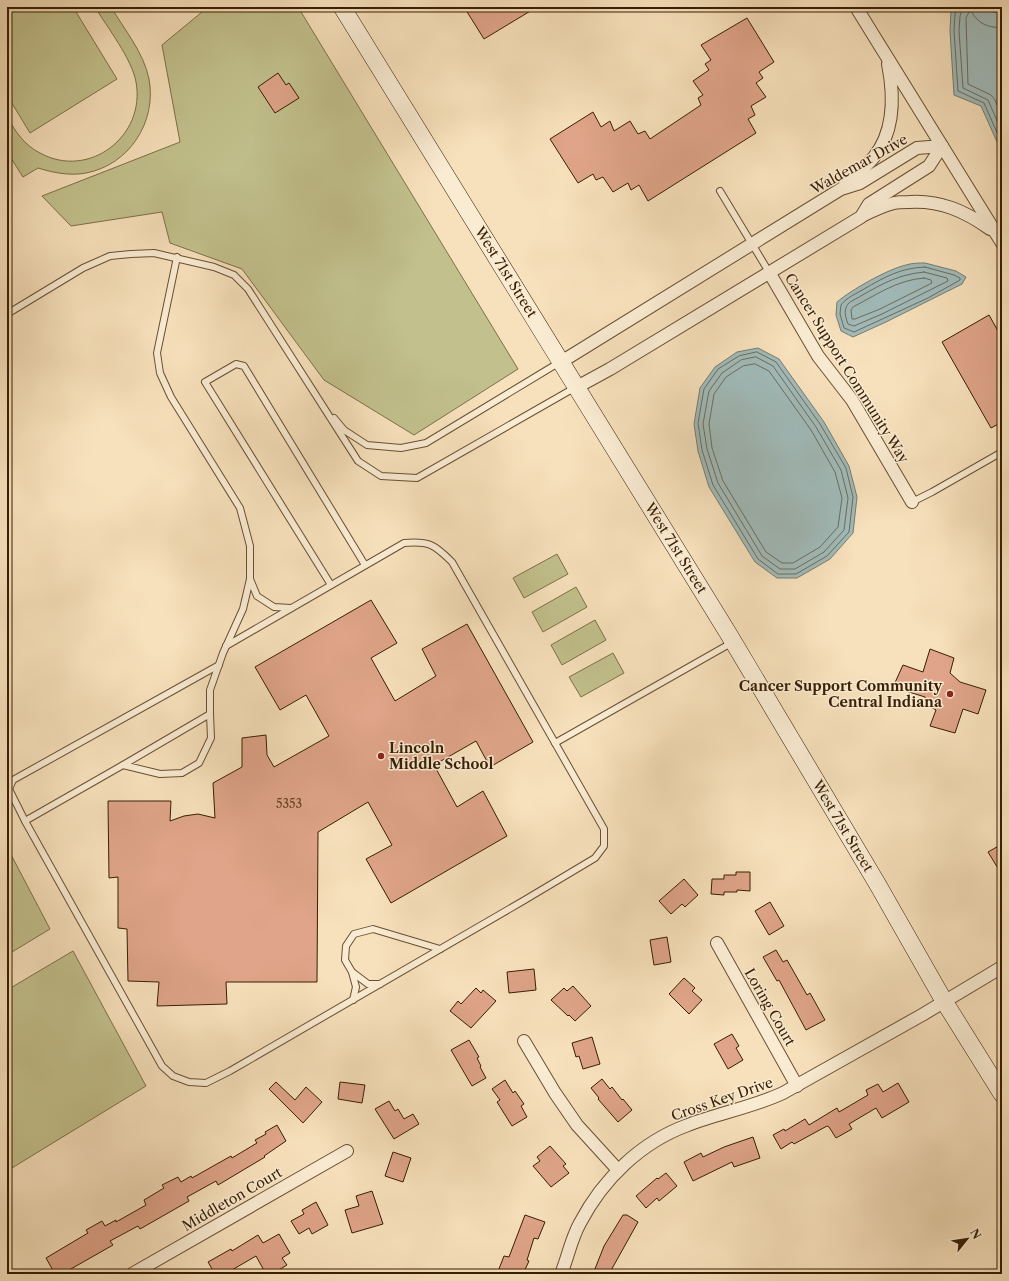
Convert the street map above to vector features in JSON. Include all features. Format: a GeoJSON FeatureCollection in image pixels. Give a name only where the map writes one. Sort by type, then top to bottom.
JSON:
{"type":"FeatureCollection","features":[{"type":"Feature","properties":{"kind":"main road","name":"West 71st Street"},"geometry":{"type":"LineString","coordinates":[[342,7],[733,642],[871,872],[944,1002],[1002,1094]]}},
{"type":"Feature","properties":{"kind":"street"},"geometry":{"type":"LineString","coordinates":[[856,7],[999,238]]}},
{"type":"Feature","properties":{"kind":"street"},"geometry":{"type":"LineString","coordinates":[[841,189],[875,156],[888,131],[891,96],[890,77],[886,57]]}},
{"type":"Feature","properties":{"kind":"street","name":"Waldemar Drive"},"geometry":{"type":"LineString","coordinates":[[561,362],[841,189],[860,183],[917,148],[942,146]]}},
{"type":"Feature","properties":{"kind":"street"},"geometry":{"type":"LineString","coordinates":[[861,217],[869,204],[929,166],[942,146]]}},
{"type":"Feature","properties":{"kind":"street"},"geometry":{"type":"LineString","coordinates":[[577,387],[610,369],[861,217],[880,208],[895,203],[928,202],[943,205],[978,220],[999,238]]}},
{"type":"Feature","properties":{"kind":"street","name":"Cancer Support Community Way"},"geometry":{"type":"LineString","coordinates":[[768,272],[818,356],[852,400],[912,502]]}},
{"type":"Feature","properties":{"kind":"street","name":"Loring Court"},"geometry":{"type":"LineString","coordinates":[[717,943],[797,1086]]}},
{"type":"Feature","properties":{"kind":"street","name":"Cross Key Drive"},"geometry":{"type":"LineString","coordinates":[[561,1274],[580,1223],[597,1195],[618,1170],[648,1145],[677,1129],[701,1120],[761,1102],[797,1086],[1002,967]]}},
{"type":"Feature","properties":{"kind":"street"},"geometry":{"type":"LineString","coordinates":[[524,1041],[555,1093],[577,1125],[618,1170]]}},
{"type":"Feature","properties":{"kind":"street","name":"Middleton Court"},"geometry":{"type":"LineString","coordinates":[[132,1274],[347,1151]]}},
{"type":"Feature","properties":{"kind":"lane"},"geometry":{"type":"LineString","coordinates":[[720,191],[768,272]]}},
{"type":"Feature","properties":{"kind":"lane"},"geometry":{"type":"LineString","coordinates":[[7,314],[84,268],[110,256],[154,252],[214,267],[234,275],[248,289],[358,461],[382,476],[417,478],[577,387]]}},
{"type":"Feature","properties":{"kind":"lane"},"geometry":{"type":"LineString","coordinates":[[123,765],[160,774],[182,773],[199,763],[211,738],[210,690],[226,646],[243,609],[250,579],[250,546],[240,508],[171,397],[160,373],[157,353],[177,257]]}},
{"type":"Feature","properties":{"kind":"lane"},"geometry":{"type":"LineString","coordinates":[[317,399],[344,430],[367,445],[401,448],[426,443],[561,362]]}},
{"type":"Feature","properties":{"kind":"lane"},"geometry":{"type":"LineString","coordinates":[[331,585],[205,382],[236,364],[244,366],[365,565]]}},
{"type":"Feature","properties":{"kind":"lane"},"geometry":{"type":"LineString","coordinates":[[912,502],[1002,452]]}},
{"type":"Feature","properties":{"kind":"lane"},"geometry":{"type":"LineString","coordinates":[[219,664],[13,780],[9,789],[25,821],[162,1066],[173,1076],[189,1082],[206,1082],[230,1071],[595,858],[604,846],[604,829],[452,562],[439,548],[422,541],[404,543],[226,646]]}},
{"type":"Feature","properties":{"kind":"lane"},"geometry":{"type":"LineString","coordinates":[[250,579],[257,596],[274,607],[291,608]]}},
{"type":"Feature","properties":{"kind":"lane"},"geometry":{"type":"LineString","coordinates":[[555,743],[733,642]]}},
{"type":"Feature","properties":{"kind":"lane"},"geometry":{"type":"LineString","coordinates":[[25,821],[210,714]]}},
{"type":"Feature","properties":{"kind":"lane"},"geometry":{"type":"LineString","coordinates":[[353,1000],[356,987],[352,972],[345,960],[346,946],[354,934],[373,929],[440,949]]}},
{"type":"Feature","properties":{"kind":"lane"},"geometry":{"type":"LineString","coordinates":[[352,972],[368,984],[380,984]]}},
{"type":"Feature","properties":{"kind":"shaded area"},"geometry":{"type":"Polygon","coordinates":[[[7,7],[73,7],[117,79],[30,133],[7,95],[7,7]]]}},
{"type":"Feature","properties":{"kind":"shaded area"},"geometry":{"type":"Polygon","coordinates":[[[95,7],[111,7],[143,60],[149,79],[150,95],[149,111],[144,126],[137,139],[127,151],[115,161],[101,168],[86,173],[68,174],[56,173],[38,168],[23,177],[7,152],[7,117],[21,138],[34,150],[59,160],[77,161],[95,157],[110,148],[123,135],[132,120],[137,102],[134,73],[130,63],[95,7]]]}},
{"type":"Feature","properties":{"kind":"shaded area"},"geometry":{"type":"Polygon","coordinates":[[[208,7],[298,7],[518,369],[414,435],[324,380],[242,269],[170,243],[162,212],[71,226],[42,196],[180,142],[162,45],[208,7]]]}},
{"type":"Feature","properties":{"kind":"shaded area"},"geometry":{"type":"Polygon","coordinates":[[[557,554],[568,574],[524,598],[513,578],[557,554]]]}},
{"type":"Feature","properties":{"kind":"shaded area"},"geometry":{"type":"Polygon","coordinates":[[[576,587],[587,607],[543,632],[532,612],[576,587]]]}},
{"type":"Feature","properties":{"kind":"shaded area"},"geometry":{"type":"Polygon","coordinates":[[[595,620],[606,640],[562,665],[551,645],[595,620]]]}},
{"type":"Feature","properties":{"kind":"shaded area"},"geometry":{"type":"Polygon","coordinates":[[[613,653],[624,673],[581,697],[569,677],[613,653]]]}},
{"type":"Feature","properties":{"kind":"shaded area"},"geometry":{"type":"Polygon","coordinates":[[[7,847],[50,929],[7,955],[7,847]]]}},
{"type":"Feature","properties":{"kind":"shaded area"},"geometry":{"type":"Polygon","coordinates":[[[73,951],[146,1086],[7,1171],[7,990],[73,951]]]}},
{"type":"Feature","properties":{"kind":"water"},"geometry":{"type":"Polygon","coordinates":[[[955,7],[984,7],[992,12],[1002,13],[1002,153],[981,106],[954,95],[950,31],[951,12],[955,7]]]}},
{"type":"Feature","properties":{"kind":"water"},"geometry":{"type":"Polygon","coordinates":[[[925,263],[956,271],[966,277],[962,284],[853,337],[841,331],[836,315],[837,302],[843,297],[880,275],[898,267],[908,264],[925,263]]]}},
{"type":"Feature","properties":{"kind":"water"},"geometry":{"type":"Polygon","coordinates":[[[758,348],[779,359],[824,422],[849,466],[857,497],[853,533],[830,559],[797,578],[777,578],[755,562],[709,487],[698,451],[694,424],[700,388],[715,367],[737,352],[758,348]]]}},
{"type":"Feature","properties":{"kind":"building"},"geometry":{"type":"Polygon","coordinates":[[[464,7],[537,7],[484,39],[464,7]]]}},
{"type":"Feature","properties":{"kind":"building"},"geometry":{"type":"Polygon","coordinates":[[[747,18],[774,62],[759,72],[763,78],[756,83],[766,97],[751,106],[755,115],[748,119],[756,133],[648,201],[639,185],[631,190],[628,183],[613,192],[603,177],[596,180],[593,174],[578,183],[550,139],[593,112],[601,127],[610,121],[614,131],[630,121],[638,134],[645,131],[650,139],[701,105],[698,98],[703,95],[693,81],[709,70],[705,64],[711,60],[701,45],[747,18]]]}},
{"type":"Feature","properties":{"kind":"building"},"geometry":{"type":"Polygon","coordinates":[[[278,73],[286,85],[289,83],[299,98],[275,113],[258,87],[278,73]]]}},
{"type":"Feature","properties":{"kind":"building"},"geometry":{"type":"Polygon","coordinates":[[[989,315],[1002,338],[1002,422],[991,428],[942,342],[989,315]]]}},
{"type":"Feature","properties":{"kind":"building"},"geometry":{"type":"Polygon","coordinates":[[[371,600],[397,643],[371,658],[395,701],[436,676],[422,649],[467,624],[533,742],[490,767],[476,741],[434,765],[457,807],[483,791],[507,836],[391,903],[366,859],[392,845],[368,802],[318,832],[317,982],[226,982],[227,1004],[157,1006],[159,982],[128,981],[127,929],[118,928],[118,877],[109,878],[108,801],[171,801],[170,821],[184,816],[198,814],[215,818],[213,783],[242,767],[242,738],[266,735],[267,755],[274,767],[329,736],[306,695],[280,710],[255,667],[371,600]]]}},
{"type":"Feature","properties":{"kind":"building","name":"Cancer Support Community Central Indiana"},"geometry":{"type":"Polygon","coordinates":[[[930,649],[954,658],[950,673],[960,682],[986,690],[978,714],[963,709],[955,733],[930,726],[936,710],[929,706],[925,697],[893,687],[903,665],[923,672],[930,649]]]}},
{"type":"Feature","properties":{"kind":"building"},"geometry":{"type":"Polygon","coordinates":[[[1002,844],[1002,875],[988,852],[1002,844]]]}},
{"type":"Feature","properties":{"kind":"building"},"geometry":{"type":"Polygon","coordinates":[[[736,872],[750,872],[750,891],[737,890],[737,892],[724,892],[724,895],[711,894],[712,879],[724,879],[724,875],[736,875],[736,872]]]}},
{"type":"Feature","properties":{"kind":"building"},"geometry":{"type":"Polygon","coordinates":[[[684,879],[698,895],[685,907],[682,904],[671,914],[659,901],[684,879]]]}},
{"type":"Feature","properties":{"kind":"building"},"geometry":{"type":"Polygon","coordinates":[[[770,902],[784,926],[769,935],[755,911],[770,902]]]}},
{"type":"Feature","properties":{"kind":"building"},"geometry":{"type":"Polygon","coordinates":[[[667,937],[671,962],[654,965],[650,940],[667,937]]]}},
{"type":"Feature","properties":{"kind":"building"},"geometry":{"type":"Polygon","coordinates":[[[776,950],[783,962],[787,960],[807,995],[810,993],[825,1020],[806,1030],[779,980],[777,981],[763,957],[776,950]]]}},
{"type":"Feature","properties":{"kind":"building"},"geometry":{"type":"Polygon","coordinates":[[[534,969],[536,990],[509,993],[507,972],[534,969]]]}},
{"type":"Feature","properties":{"kind":"building"},"geometry":{"type":"Polygon","coordinates":[[[684,978],[695,988],[692,991],[702,1000],[689,1014],[669,994],[684,978]]]}},
{"type":"Feature","properties":{"kind":"building"},"geometry":{"type":"Polygon","coordinates":[[[573,986],[591,1006],[575,1021],[551,1000],[564,988],[567,991],[573,986]]]}},
{"type":"Feature","properties":{"kind":"building"},"geometry":{"type":"Polygon","coordinates":[[[476,988],[481,993],[483,990],[496,1001],[471,1028],[450,1011],[458,1001],[461,1004],[476,988]]]}},
{"type":"Feature","properties":{"kind":"building"},"geometry":{"type":"Polygon","coordinates":[[[732,1034],[739,1046],[736,1048],[743,1060],[728,1069],[714,1044],[732,1034]]]}},
{"type":"Feature","properties":{"kind":"building"},"geometry":{"type":"Polygon","coordinates":[[[592,1037],[600,1064],[583,1069],[579,1056],[576,1057],[572,1043],[592,1037]]]}},
{"type":"Feature","properties":{"kind":"building"},"geometry":{"type":"Polygon","coordinates":[[[469,1040],[479,1057],[477,1058],[481,1066],[480,1067],[486,1078],[472,1086],[451,1050],[469,1040]]]}},
{"type":"Feature","properties":{"kind":"building"},"geometry":{"type":"Polygon","coordinates":[[[602,1079],[610,1089],[612,1087],[632,1110],[618,1122],[598,1099],[599,1098],[591,1088],[602,1079]]]}},
{"type":"Feature","properties":{"kind":"building"},"geometry":{"type":"Polygon","coordinates":[[[505,1080],[513,1093],[515,1091],[524,1104],[521,1106],[527,1117],[512,1126],[497,1102],[500,1100],[492,1089],[505,1080]]]}},
{"type":"Feature","properties":{"kind":"building"},"geometry":{"type":"Polygon","coordinates":[[[276,1082],[295,1100],[306,1087],[322,1102],[303,1123],[269,1089],[276,1082]]]}},
{"type":"Feature","properties":{"kind":"building"},"geometry":{"type":"Polygon","coordinates":[[[340,1082],[365,1085],[362,1103],[338,1099],[340,1082]]]}},
{"type":"Feature","properties":{"kind":"building"},"geometry":{"type":"Polygon","coordinates":[[[898,1083],[909,1102],[882,1118],[876,1108],[849,1124],[852,1129],[836,1138],[827,1126],[794,1144],[792,1142],[781,1149],[773,1135],[784,1129],[785,1131],[805,1119],[809,1125],[837,1108],[839,1112],[868,1095],[866,1090],[878,1084],[883,1092],[898,1083]]]}},
{"type":"Feature","properties":{"kind":"building"},"geometry":{"type":"Polygon","coordinates":[[[389,1101],[395,1111],[398,1109],[404,1119],[413,1114],[419,1124],[394,1139],[375,1109],[389,1101]]]}},
{"type":"Feature","properties":{"kind":"building"},"geometry":{"type":"Polygon","coordinates":[[[277,1125],[286,1141],[264,1156],[265,1157],[218,1185],[216,1181],[187,1197],[189,1201],[140,1229],[138,1226],[110,1241],[113,1245],[62,1274],[55,1274],[46,1258],[88,1233],[86,1230],[102,1221],[105,1226],[116,1220],[116,1222],[146,1205],[144,1200],[164,1188],[162,1185],[178,1177],[181,1182],[191,1176],[192,1178],[231,1156],[232,1158],[257,1143],[255,1140],[266,1134],[265,1132],[277,1125]]]}},
{"type":"Feature","properties":{"kind":"building"},"geometry":{"type":"Polygon","coordinates":[[[753,1137],[760,1158],[734,1167],[732,1162],[693,1181],[684,1162],[701,1153],[703,1157],[724,1147],[753,1137]]]}},
{"type":"Feature","properties":{"kind":"building"},"geometry":{"type":"Polygon","coordinates":[[[550,1146],[566,1164],[563,1166],[569,1173],[551,1187],[533,1166],[540,1161],[537,1157],[550,1146]]]}},
{"type":"Feature","properties":{"kind":"building"},"geometry":{"type":"Polygon","coordinates":[[[393,1152],[411,1158],[403,1182],[385,1176],[393,1152]]]}},
{"type":"Feature","properties":{"kind":"building"},"geometry":{"type":"Polygon","coordinates":[[[666,1173],[677,1186],[659,1201],[657,1198],[646,1208],[636,1196],[657,1178],[658,1179],[666,1173]]]}},
{"type":"Feature","properties":{"kind":"building"},"geometry":{"type":"Polygon","coordinates":[[[372,1191],[383,1224],[352,1233],[345,1210],[359,1206],[356,1196],[372,1191]]]}},
{"type":"Feature","properties":{"kind":"building"},"geometry":{"type":"Polygon","coordinates":[[[316,1202],[328,1225],[312,1234],[309,1228],[299,1234],[291,1221],[304,1214],[302,1210],[316,1202]]]}},
{"type":"Feature","properties":{"kind":"building"},"geometry":{"type":"Polygon","coordinates":[[[525,1215],[545,1222],[538,1239],[534,1238],[527,1260],[529,1261],[523,1274],[497,1274],[504,1256],[509,1257],[525,1215]]]}},
{"type":"Feature","properties":{"kind":"building"},"geometry":{"type":"Polygon","coordinates":[[[623,1215],[627,1215],[638,1222],[609,1274],[593,1274],[604,1246],[623,1215]]]}},
{"type":"Feature","properties":{"kind":"building"},"geometry":{"type":"Polygon","coordinates":[[[279,1234],[290,1253],[282,1258],[287,1265],[272,1274],[266,1274],[256,1256],[225,1274],[215,1274],[208,1262],[231,1249],[232,1251],[258,1235],[263,1243],[279,1234]]]}},
{"type":"Feature","properties":{"kind":"place","name":"Cancer Support Community Central Indiana"},"geometry":{"type":"Point","coordinates":[950,694]}},
{"type":"Feature","properties":{"kind":"place","name":"Lincoln Middle School"},"geometry":{"type":"Point","coordinates":[381,756]}}]}
